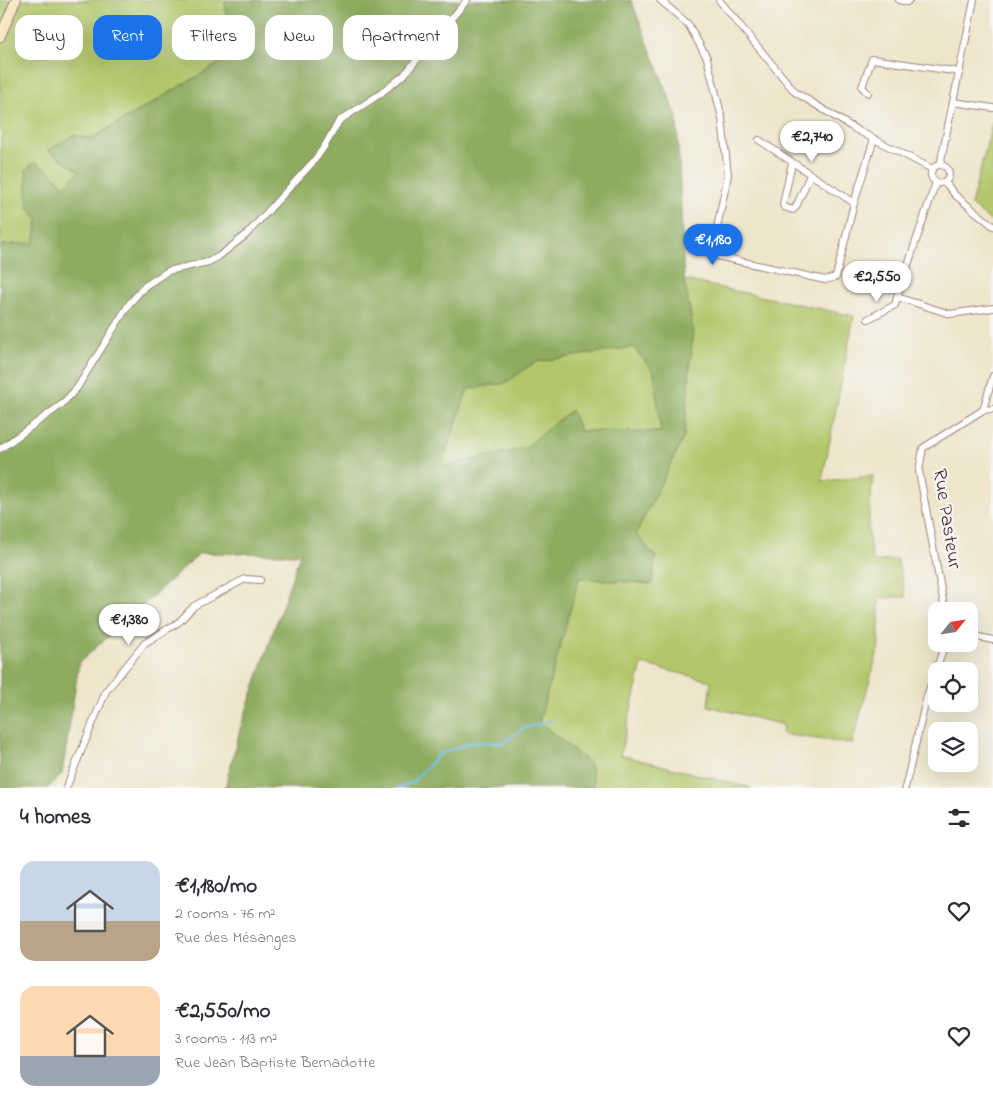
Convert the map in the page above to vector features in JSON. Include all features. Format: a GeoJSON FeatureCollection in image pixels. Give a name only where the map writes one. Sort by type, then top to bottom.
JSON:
{"type":"FeatureCollection","features":[{"type":"Feature","properties":{"kind":"street"},"geometry":{"type":"LineString","coordinates":[[0,37],[16,0]]}},
{"type":"Feature","properties":{"kind":"street"},"geometry":{"type":"LineString","coordinates":[[0,449],[61,405],[77,388],[129,304],[144,286],[168,271],[208,262],[218,257],[246,234],[313,162],[339,121],[380,94],[404,74],[424,54],[467,0]]}},
{"type":"Feature","properties":{"kind":"street"},"geometry":{"type":"LineString","coordinates":[[660,0],[688,24],[707,58],[722,118],[728,175],[713,247],[717,256],[824,280],[836,277],[854,203],[874,139]]}},
{"type":"Feature","properties":{"kind":"street"},"geometry":{"type":"LineString","coordinates":[[719,0],[795,92],[874,139],[932,169]]}},
{"type":"Feature","properties":{"kind":"street"},"geometry":{"type":"LineString","coordinates":[[899,0],[907,2],[910,0]]}},
{"type":"Feature","properties":{"kind":"street"},"geometry":{"type":"LineString","coordinates":[[940,165],[974,0]]}},
{"type":"Feature","properties":{"kind":"street"},"geometry":{"type":"LineString","coordinates":[[868,94],[862,87],[872,59],[960,72]]}},
{"type":"Feature","properties":{"kind":"street"},"geometry":{"type":"LineString","coordinates":[[953,102],[993,108]]}},
{"type":"Feature","properties":{"kind":"street"},"geometry":{"type":"LineString","coordinates":[[759,140],[854,203]]}},
{"type":"Feature","properties":{"kind":"street"},"geometry":{"type":"LineString","coordinates":[[792,162],[783,204],[784,207],[792,210],[796,207],[810,174]]}},
{"type":"Feature","properties":{"kind":"street"},"geometry":{"type":"LineString","coordinates":[[932,169],[940,165],[946,167],[949,172],[946,182]]}},
{"type":"Feature","properties":{"kind":"street"},"geometry":{"type":"LineString","coordinates":[[932,169],[931,175],[936,182],[946,182]]}},
{"type":"Feature","properties":{"kind":"street"},"geometry":{"type":"LineString","coordinates":[[868,319],[895,305],[936,182]]}},
{"type":"Feature","properties":{"kind":"street"},"geometry":{"type":"LineString","coordinates":[[946,182],[955,195],[993,226]]}},
{"type":"Feature","properties":{"kind":"street"},"geometry":{"type":"LineString","coordinates":[[897,297],[950,314],[993,308]]}},
{"type":"Feature","properties":{"kind":"street"},"geometry":{"type":"LineString","coordinates":[[993,376],[983,410],[993,410]]}},
{"type":"Feature","properties":{"kind":"street","name":"Rue Pasteur"},"geometry":{"type":"LineString","coordinates":[[943,602],[919,471],[923,448],[983,410]]}},
{"type":"Feature","properties":{"kind":"street"},"geometry":{"type":"LineString","coordinates":[[66,788],[106,691],[146,643],[179,622],[194,606],[245,579],[260,580]]}},
{"type":"Feature","properties":{"kind":"street"},"geometry":{"type":"LineString","coordinates":[[978,637],[993,640]]}},
{"type":"Feature","properties":{"kind":"street"},"geometry":{"type":"LineString","coordinates":[[905,788],[927,696],[942,652]]}},
{"type":"Feature","properties":{"kind":"green space"},"geometry":{"type":"Polygon","coordinates":[[[0,0],[225,0],[226,15],[172,15],[172,60],[225,60],[91,139],[74,135],[49,150],[79,171],[64,186],[51,172],[28,207],[38,220],[34,243],[1,245],[0,0]]]}},
{"type":"Feature","properties":{"kind":"green space"},"geometry":{"type":"Polygon","coordinates":[[[225,0],[631,0],[677,117],[684,280],[693,329],[684,437],[636,534],[656,557],[652,584],[579,578],[539,722],[590,764],[594,788],[225,788],[240,729],[300,554],[200,553],[79,663],[62,774],[48,788],[0,788],[0,245],[34,243],[38,220],[28,207],[26,170],[35,162],[51,172],[64,186],[79,171],[48,150],[74,135],[91,139],[225,60],[255,60],[255,15],[226,15],[225,0]],[[633,347],[535,362],[505,383],[468,389],[441,467],[525,448],[571,410],[580,431],[661,432],[654,372],[633,347]]]}},
{"type":"Feature","properties":{"kind":"green space"},"geometry":{"type":"Polygon","coordinates":[[[993,120],[993,223],[971,205],[993,120]]]}},
{"type":"Feature","properties":{"kind":"green space"},"geometry":{"type":"Polygon","coordinates":[[[684,280],[854,316],[822,481],[873,476],[868,532],[873,562],[897,559],[906,597],[879,598],[879,647],[852,744],[782,734],[783,725],[708,706],[711,681],[642,664],[620,755],[751,788],[594,788],[590,764],[539,722],[579,578],[652,584],[656,557],[636,534],[684,437],[693,329],[684,280]]]}},
{"type":"Feature","properties":{"kind":"green space"},"geometry":{"type":"Polygon","coordinates":[[[633,347],[654,371],[661,432],[580,431],[571,411],[526,448],[440,467],[468,389],[505,383],[535,362],[633,347]]]}},
{"type":"Feature","properties":{"kind":"waterway"},"geometry":{"type":"LineString","coordinates":[[397,788],[412,783],[439,754],[472,742],[503,743],[521,729],[551,721]]}}]}
